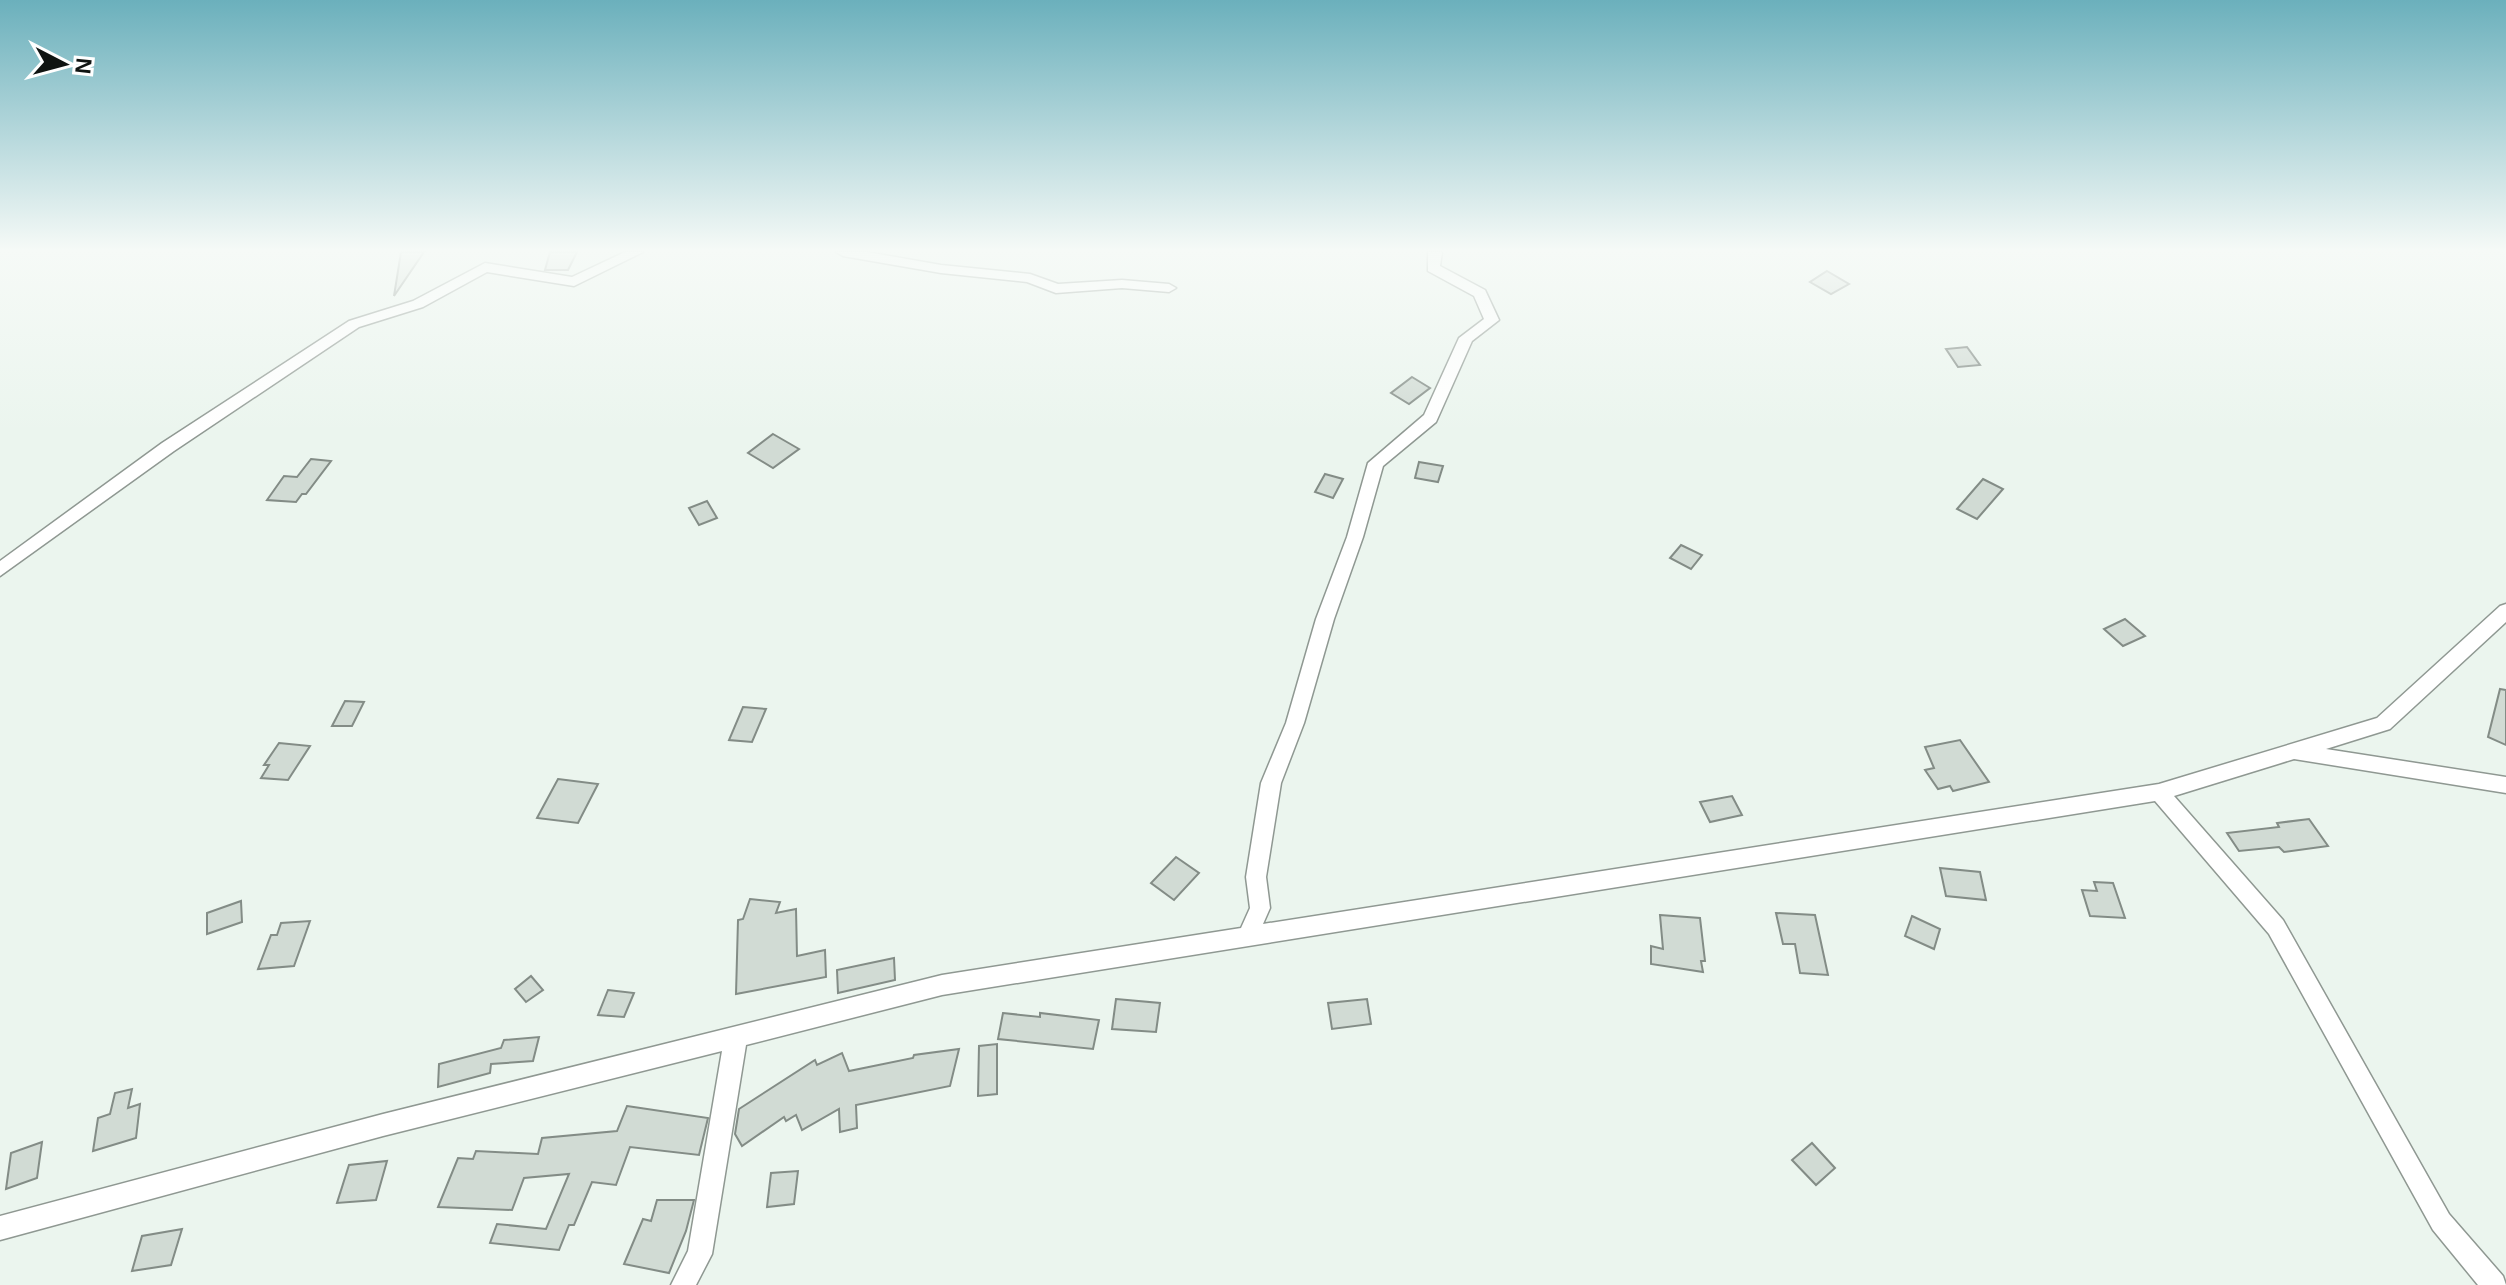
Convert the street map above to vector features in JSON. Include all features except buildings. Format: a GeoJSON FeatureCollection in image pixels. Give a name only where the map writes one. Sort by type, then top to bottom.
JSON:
{"type":"FeatureCollection","features":[{"type":"Feature","properties":{"kind":"street"},"geometry":{"type":"LineString","coordinates":[[0,570],[168,447],[354,324],[393,312]]}},
{"type":"Feature","properties":{"kind":"street"},"geometry":{"type":"LineString","coordinates":[[1248,936],[1260,908],[1256,877],[1271,783],[1295,723],[1376,463],[1430,418],[1466,338],[1492,320],[1488,312]]}},
{"type":"Feature","properties":{"kind":"street"},"geometry":{"type":"LineString","coordinates":[[0,1228],[383,1125],[942,985],[2159,792],[2383,724],[2506,611]]}},
{"type":"Feature","properties":{"kind":"street"},"geometry":{"type":"LineString","coordinates":[[2292,752],[2506,785]]}},
{"type":"Feature","properties":{"kind":"street"},"geometry":{"type":"LineString","coordinates":[[2159,792],[2276,927],[2441,1222],[2494,1285]]}},
{"type":"Feature","properties":{"kind":"street"},"geometry":{"type":"LineString","coordinates":[[683,1285],[700,1254],[736,1036]]}}]}
